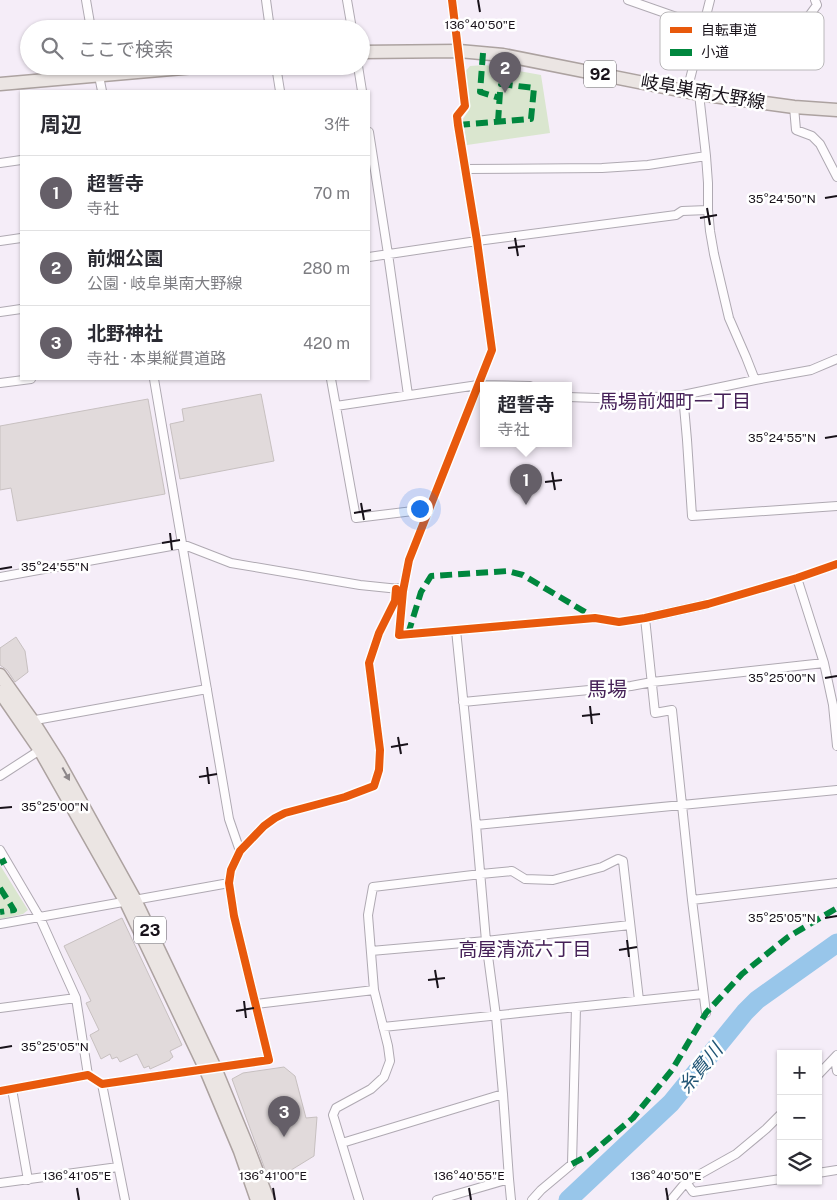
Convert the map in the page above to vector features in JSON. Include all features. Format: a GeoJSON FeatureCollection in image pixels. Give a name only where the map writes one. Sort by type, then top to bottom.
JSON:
{"type":"FeatureCollection","features":[{"type":"Feature","properties":{"kind":"main road","name":"岐阜巣南大野線"},"geometry":{"type":"LineString","coordinates":[[370,52],[459,51],[503,55],[693,93],[794,107],[837,110]]}},
{"type":"Feature","properties":{"kind":"main road"},"geometry":{"type":"LineString","coordinates":[[0,84],[68,75]]}},
{"type":"Feature","properties":{"kind":"main road","name":"23"},"geometry":{"type":"LineString","coordinates":[[0,675],[27,722],[40,750],[130,901]]}},
{"type":"Feature","properties":{"kind":"main road","name":"23"},"geometry":{"type":"LineString","coordinates":[[0,692],[58,761],[130,901],[248,1148],[268,1200]]}},
{"type":"Feature","properties":{"kind":"main road","name":"23"},"geometry":{"type":"LineString","coordinates":[[210,1069],[257,1200]]}},
{"type":"Feature","properties":{"kind":"street"},"geometry":{"type":"LineString","coordinates":[[86,0],[89,20]]}},
{"type":"Feature","properties":{"kind":"street"},"geometry":{"type":"LineString","coordinates":[[266,0],[269,20]]}},
{"type":"Feature","properties":{"kind":"street"},"geometry":{"type":"LineString","coordinates":[[347,0],[350,20]]}},
{"type":"Feature","properties":{"kind":"street"},"geometry":{"type":"LineString","coordinates":[[0,1091],[88,1075],[102,1084],[269,1060],[234,916],[229,883],[231,870],[240,851],[264,826],[275,818],[285,813],[345,797],[374,786],[379,770],[380,750],[369,663],[379,633],[400,590],[409,560],[492,350],[458,116],[465,106],[452,0]]}},
{"type":"Feature","properties":{"kind":"street"},"geometry":{"type":"LineString","coordinates":[[628,0],[663,12]]}},
{"type":"Feature","properties":{"kind":"street"},"geometry":{"type":"LineString","coordinates":[[812,12],[817,5],[815,0]]}},
{"type":"Feature","properties":{"kind":"street"},"geometry":{"type":"LineString","coordinates":[[696,70],[693,93],[706,156],[708,210],[714,254],[727,309],[755,380]]}},
{"type":"Feature","properties":{"kind":"street"},"geometry":{"type":"LineString","coordinates":[[99,75],[102,90]]}},
{"type":"Feature","properties":{"kind":"street"},"geometry":{"type":"LineString","coordinates":[[277,75],[280,90]]}},
{"type":"Feature","properties":{"kind":"street"},"geometry":{"type":"LineString","coordinates":[[359,75],[362,90]]}},
{"type":"Feature","properties":{"kind":"street"},"geometry":{"type":"LineString","coordinates":[[794,107],[796,130],[812,136],[820,144],[837,177]]}},
{"type":"Feature","properties":{"kind":"street"},"geometry":{"type":"LineString","coordinates":[[370,138],[408,395]]}},
{"type":"Feature","properties":{"kind":"street"},"geometry":{"type":"LineString","coordinates":[[465,169],[602,168],[648,165],[706,156]]}},
{"type":"Feature","properties":{"kind":"street"},"geometry":{"type":"LineString","coordinates":[[0,163],[20,160]]}},
{"type":"Feature","properties":{"kind":"street"},"geometry":{"type":"LineString","coordinates":[[370,257],[676,215],[682,211],[708,210]]}},
{"type":"Feature","properties":{"kind":"street"},"geometry":{"type":"LineString","coordinates":[[0,241],[20,238]]}},
{"type":"Feature","properties":{"kind":"street"},"geometry":{"type":"LineString","coordinates":[[0,312],[20,308]]}},
{"type":"Feature","properties":{"kind":"street"},"geometry":{"type":"LineString","coordinates":[[572,397],[626,399],[683,395],[811,370],[837,359]]}},
{"type":"Feature","properties":{"kind":"street"},"geometry":{"type":"LineString","coordinates":[[0,383],[22,380]]}},
{"type":"Feature","properties":{"kind":"street"},"geometry":{"type":"LineString","coordinates":[[154,380],[229,819],[240,851]]}},
{"type":"Feature","properties":{"kind":"street"},"geometry":{"type":"LineString","coordinates":[[331,380],[356,518],[429,508]]}},
{"type":"Feature","properties":{"kind":"street"},"geometry":{"type":"LineString","coordinates":[[336,406],[478,385]]}},
{"type":"Feature","properties":{"kind":"street"},"geometry":{"type":"LineString","coordinates":[[683,395],[688,440],[692,516],[837,506]]}},
{"type":"Feature","properties":{"kind":"street"},"geometry":{"type":"LineString","coordinates":[[0,578],[182,544],[231,563],[400,590]]}},
{"type":"Feature","properties":{"kind":"street"},"geometry":{"type":"LineString","coordinates":[[400,590],[399,635],[595,618],[619,622],[644,618],[708,604],[837,564]]}},
{"type":"Feature","properties":{"kind":"street"},"geometry":{"type":"LineString","coordinates":[[796,578],[824,663],[835,704],[837,746]]}},
{"type":"Feature","properties":{"kind":"street"},"geometry":{"type":"LineString","coordinates":[[644,618],[655,713],[672,710],[681,805],[706,1013]]}},
{"type":"Feature","properties":{"kind":"street"},"geometry":{"type":"LineString","coordinates":[[456,630],[486,941],[496,1016],[508,1179],[512,1200]]}},
{"type":"Feature","properties":{"kind":"street"},"geometry":{"type":"LineString","coordinates":[[463,702],[631,686],[824,663]]}},
{"type":"Feature","properties":{"kind":"street"},"geometry":{"type":"LineString","coordinates":[[27,722],[207,689]]}},
{"type":"Feature","properties":{"kind":"street"},"geometry":{"type":"LineString","coordinates":[[0,776],[40,750]]}},
{"type":"Feature","properties":{"kind":"street"},"geometry":{"type":"LineString","coordinates":[[476,825],[837,790]]}},
{"type":"Feature","properties":{"kind":"street"},"geometry":{"type":"LineString","coordinates":[[0,850],[40,918],[76,998],[88,1075]]}},
{"type":"Feature","properties":{"kind":"street"},"geometry":{"type":"LineString","coordinates":[[359,1200],[333,1115],[336,1108],[371,1089],[384,1077],[390,1061],[374,990],[368,915],[373,888],[512,871],[525,879],[552,880],[602,866],[618,858],[623,861],[640,1000]]}},
{"type":"Feature","properties":{"kind":"street"},"geometry":{"type":"LineString","coordinates":[[0,924],[229,883]]}},
{"type":"Feature","properties":{"kind":"street"},"geometry":{"type":"LineString","coordinates":[[692,900],[837,883]]}},
{"type":"Feature","properties":{"kind":"street"},"geometry":{"type":"LineString","coordinates":[[371,951],[486,941],[630,924]]}},
{"type":"Feature","properties":{"kind":"street"},"geometry":{"type":"LineString","coordinates":[[256,1004],[374,990]]}},
{"type":"Feature","properties":{"kind":"street"},"geometry":{"type":"LineString","coordinates":[[383,1027],[703,994]]}},
{"type":"Feature","properties":{"kind":"street"},"geometry":{"type":"LineString","coordinates":[[0,1008],[76,998]]}},
{"type":"Feature","properties":{"kind":"street"},"geometry":{"type":"LineString","coordinates":[[532,1200],[572,1164],[576,1007]]}},
{"type":"Feature","properties":{"kind":"street"},"geometry":{"type":"LineString","coordinates":[[836,1056],[837,1071]]}},
{"type":"Feature","properties":{"kind":"street"},"geometry":{"type":"LineString","coordinates":[[822,1071],[836,1056]]}},
{"type":"Feature","properties":{"kind":"street"},"geometry":{"type":"LineString","coordinates":[[102,1084],[125,1200]]}},
{"type":"Feature","properties":{"kind":"street"},"geometry":{"type":"LineString","coordinates":[[12,1089],[28,1180]]}},
{"type":"Feature","properties":{"kind":"street"},"geometry":{"type":"LineString","coordinates":[[342,1143],[503,1094]]}},
{"type":"Feature","properties":{"kind":"street"},"geometry":{"type":"LineString","coordinates":[[671,1200],[686,1182],[736,1154],[777,1118]]}},
{"type":"Feature","properties":{"kind":"street"},"geometry":{"type":"LineString","coordinates":[[0,1183],[118,1167]]}},
{"type":"Feature","properties":{"kind":"street"},"geometry":{"type":"LineString","coordinates":[[822,1172],[837,1170]]}},
{"type":"Feature","properties":{"kind":"street"},"geometry":{"type":"LineString","coordinates":[[437,1200],[508,1179]]}},
{"type":"Feature","properties":{"kind":"street"},"geometry":{"type":"LineString","coordinates":[[686,1182],[693,1192],[777,1180]]}},
{"type":"Feature","properties":{"kind":"green space"},"geometry":{"type":"Polygon","coordinates":[[[485,65],[541,75],[550,133],[467,145],[463,119],[469,110],[464,73],[470,66],[485,65]]]}},
{"type":"Feature","properties":{"kind":"green space"},"geometry":{"type":"Polygon","coordinates":[[[0,865],[28,910],[23,914],[0,919],[0,865]]]}},
{"type":"Feature","properties":{"kind":"building"},"geometry":{"type":"Polygon","coordinates":[[[261,394],[274,461],[180,479],[170,424],[184,421],[182,409],[261,394]]]}},
{"type":"Feature","properties":{"kind":"building"},"geometry":{"type":"Polygon","coordinates":[[[148,399],[165,494],[17,521],[11,488],[0,490],[0,426],[148,399]]]}},
{"type":"Feature","properties":{"kind":"building"},"geometry":{"type":"Polygon","coordinates":[[[16,637],[25,651],[28,672],[15,682],[7,670],[0,665],[0,648],[16,637]]]}},
{"type":"Feature","properties":{"kind":"building"},"geometry":{"type":"Polygon","coordinates":[[[122,918],[182,1045],[170,1051],[173,1057],[170,1060],[150,1069],[149,1066],[144,1068],[137,1054],[120,1062],[117,1057],[112,1059],[110,1054],[101,1059],[90,1035],[99,1030],[86,1003],[91,1001],[64,946],[122,918]]]}},
{"type":"Feature","properties":{"kind":"building"},"geometry":{"type":"Polygon","coordinates":[[[284,1067],[295,1076],[306,1118],[317,1117],[314,1156],[270,1183],[232,1079],[243,1073],[284,1067]]]}},
{"type":"Feature","properties":{"kind":"waterway","name":"糸貫川"},"geometry":{"type":"LineString","coordinates":[[568,1200],[671,1103],[745,1012],[757,1000],[837,943]]}},
{"type":"Feature","properties":{"kind":"marked path"},"geometry":{"type":"LineString","coordinates":[[483,53],[480,92],[500,98]]}},
{"type":"Feature","properties":{"kind":"marked path"},"geometry":{"type":"LineString","coordinates":[[458,125],[531,119],[534,88],[501,84],[503,55]]}},
{"type":"Feature","properties":{"kind":"marked path"},"geometry":{"type":"LineString","coordinates":[[498,122],[500,92]]}},
{"type":"Feature","properties":{"kind":"marked path"},"geometry":{"type":"LineString","coordinates":[[408,634],[421,592],[431,576],[508,571],[523,575],[595,618]]}},
{"type":"Feature","properties":{"kind":"marked path"},"geometry":{"type":"LineString","coordinates":[[0,863],[6,860]]}},
{"type":"Feature","properties":{"kind":"marked path"},"geometry":{"type":"LineString","coordinates":[[0,888],[14,910],[0,912]]}},
{"type":"Feature","properties":{"kind":"marked path"},"geometry":{"type":"LineString","coordinates":[[572,1164],[589,1155],[633,1118],[672,1070],[706,1013],[742,974],[788,937],[837,908]]}},
{"type":"Feature","properties":{"kind":"cycle path"},"geometry":{"type":"LineString","coordinates":[[452,0],[465,106],[457,116],[458,125],[492,350],[409,560],[403,591],[399,635],[595,618],[619,622],[645,618],[708,604],[797,578],[837,564]]}},
{"type":"Feature","properties":{"kind":"cycle path"},"geometry":{"type":"LineString","coordinates":[[0,1091],[88,1075],[102,1084],[269,1060],[234,916],[229,883],[231,870],[240,851],[264,826],[275,818],[285,813],[345,797],[374,786],[379,770],[380,750],[369,663],[379,633],[395,601],[396,589]]}},
{"type":"Feature","properties":{"kind":"place","name":"前畑公園"},"geometry":{"type":"Point","coordinates":[505,93]}},
{"type":"Feature","properties":{"kind":"place","name":"超誓寺"},"geometry":{"type":"Point","coordinates":[526,505]}},
{"type":"Feature","properties":{"kind":"place","name":"北野神社"},"geometry":{"type":"Point","coordinates":[284,1137]}},
{"type":"Feature","properties":{"kind":"district","name":"馬場前畑町一丁目"},"geometry":{"type":"Point","coordinates":[675,401]}},
{"type":"Feature","properties":{"kind":"district","name":"馬場"},"geometry":{"type":"Point","coordinates":[607,689]}},
{"type":"Feature","properties":{"kind":"district","name":"高屋清流六丁目"},"geometry":{"type":"Point","coordinates":[525,949]}}]}
